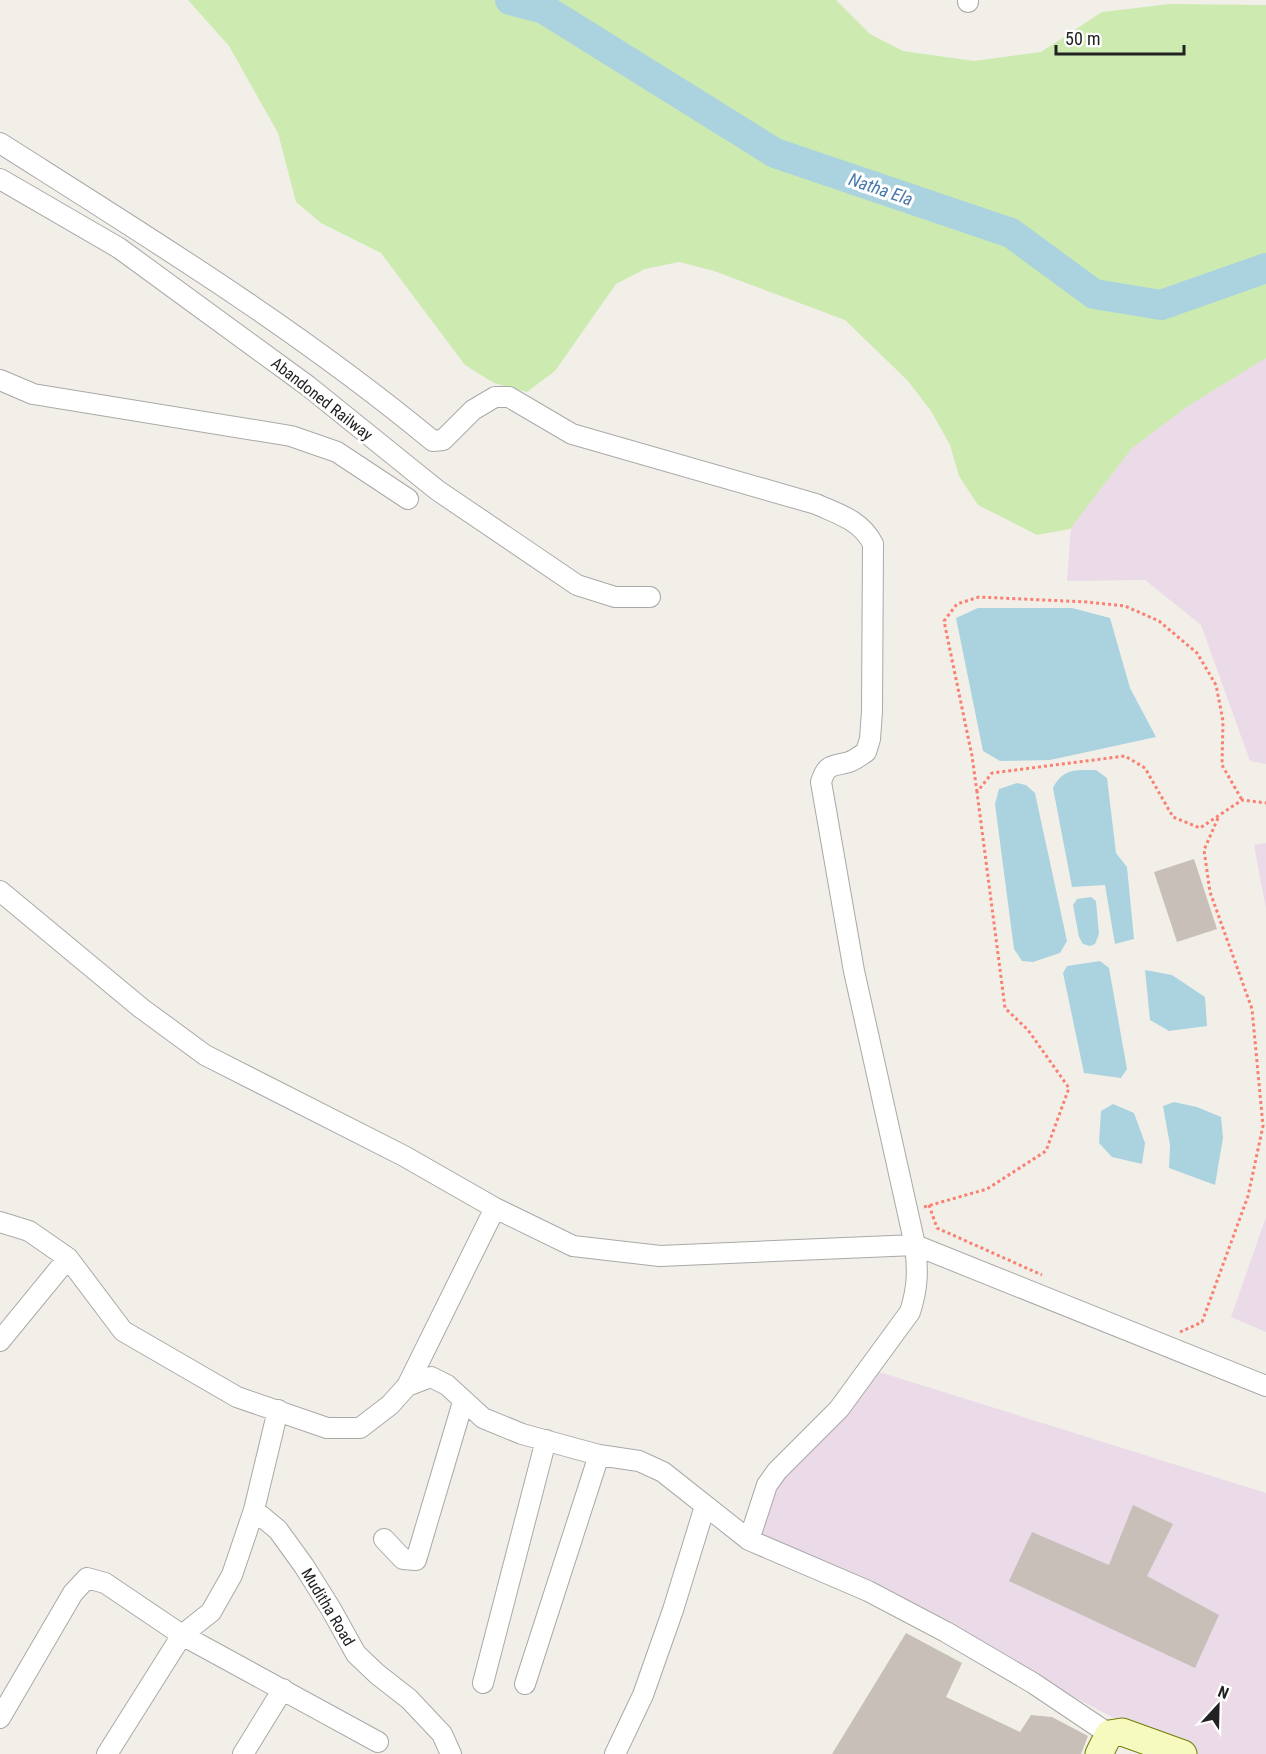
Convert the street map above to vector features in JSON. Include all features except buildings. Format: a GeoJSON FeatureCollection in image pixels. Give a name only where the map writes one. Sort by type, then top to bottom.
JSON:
{"type":"FeatureCollection","features":[{"type":"Feature","properties":{"kind":"street"},"geometry":{"type":"LineString","coordinates":[[0,143],[192,264],[351,375],[433,441],[443,440],[473,410],[495,397],[509,397],[572,434],[816,504],[853,521],[867,532],[873,544],[870,739],[866,752],[851,761],[832,765],[824,771],[821,783],[854,971],[915,1245],[918,1272],[915,1295],[909,1312],[839,1409],[777,1471],[767,1485],[749,1540]]}},
{"type":"Feature","properties":{"kind":"street","name":"Abandoned Railway"},"geometry":{"type":"LineString","coordinates":[[0,179],[118,248],[308,386],[437,490],[577,585],[615,597],[650,597]]}},
{"type":"Feature","properties":{"kind":"street"},"geometry":{"type":"LineString","coordinates":[[0,380],[33,394],[291,436],[338,452],[408,499]]}},
{"type":"Feature","properties":{"kind":"street"},"geometry":{"type":"LineString","coordinates":[[0,891],[141,1008],[205,1055],[404,1156],[495,1208],[573,1246],[660,1256],[915,1245],[1266,1386]]}},
{"type":"Feature","properties":{"kind":"street"},"geometry":{"type":"LineString","coordinates":[[0,1222],[29,1231],[68,1258],[123,1331],[237,1397],[327,1428],[360,1428],[390,1405],[407,1386],[495,1208]]}},
{"type":"Feature","properties":{"kind":"street"},"geometry":{"type":"LineString","coordinates":[[0,1341],[68,1258]]}},
{"type":"Feature","properties":{"kind":"street"},"geometry":{"type":"LineString","coordinates":[[407,1386],[431,1377],[447,1385],[483,1418],[522,1434],[599,1455],[639,1461],[655,1468],[749,1540],[868,1591],[946,1632],[1033,1683],[1104,1744],[1122,1732],[1183,1754]]}},
{"type":"Feature","properties":{"kind":"street"},"geometry":{"type":"LineString","coordinates":[[384,1539],[403,1559],[416,1560],[463,1402]]}},
{"type":"Feature","properties":{"kind":"street"},"geometry":{"type":"LineString","coordinates":[[107,1754],[182,1635],[212,1611],[232,1575],[254,1510],[278,1410]]}},
{"type":"Feature","properties":{"kind":"street"},"geometry":{"type":"LineString","coordinates":[[483,1683],[546,1440]]}},
{"type":"Feature","properties":{"kind":"street"},"geometry":{"type":"LineString","coordinates":[[525,1684],[599,1455]]}},
{"type":"Feature","properties":{"kind":"street"},"geometry":{"type":"LineString","coordinates":[[615,1754],[643,1695],[673,1610],[705,1506]]}},
{"type":"Feature","properties":{"kind":"street","name":"Muditha Road"},"geometry":{"type":"LineString","coordinates":[[254,1510],[278,1530],[304,1566],[356,1654],[415,1706],[442,1734],[451,1754]]}},
{"type":"Feature","properties":{"kind":"street"},"geometry":{"type":"LineString","coordinates":[[0,1718],[73,1593],[87,1578],[105,1583],[182,1635],[378,1742]]}},
{"type":"Feature","properties":{"kind":"street"},"geometry":{"type":"LineString","coordinates":[[243,1754],[283,1689]]}},
{"type":"Feature","properties":{"kind":"path"},"geometry":{"type":"LineString","coordinates":[[907,1211],[987,1189],[1046,1151],[1069,1088],[1028,1030],[1005,1008],[972,756],[944,621],[957,604],[979,597],[1087,602],[1125,606],[1159,621],[1197,653],[1216,685],[1223,721],[1222,765],[1242,800]]}},
{"type":"Feature","properties":{"kind":"path"},"geometry":{"type":"LineString","coordinates":[[977,792],[992,773],[1125,756],[1145,768],[1173,817],[1200,828],[1242,800],[1266,803]]}},
{"type":"Feature","properties":{"kind":"path"},"geometry":{"type":"LineString","coordinates":[[1176,1334],[1202,1322],[1248,1196],[1263,1126],[1252,1009],[1210,892],[1204,850],[1218,817]]}},
{"type":"Feature","properties":{"kind":"path"},"geometry":{"type":"LineString","coordinates":[[929,1205],[937,1228],[1046,1276]]}},
{"type":"Feature","properties":{"kind":"shaded area"},"geometry":{"type":"Polygon","coordinates":[[[1266,358],[1266,764],[1250,761],[1201,625],[1145,580],[1067,581],[1076,457],[1266,358]]]}},
{"type":"Feature","properties":{"kind":"shaded area"},"geometry":{"type":"Polygon","coordinates":[[[1266,843],[1266,909],[1254,845],[1266,843]]]}},
{"type":"Feature","properties":{"kind":"shaded area"},"geometry":{"type":"Polygon","coordinates":[[[1266,1217],[1266,1332],[1231,1317],[1266,1217]]]}},
{"type":"Feature","properties":{"kind":"shaded area"},"geometry":{"type":"Polygon","coordinates":[[[870,1369],[1266,1493],[1266,1754],[1183,1754],[953,1634],[757,1540],[780,1475],[834,1429],[870,1369]]]}},
{"type":"Feature","properties":{"kind":"green space"},"geometry":{"type":"Polygon","coordinates":[[[188,0],[836,0],[870,34],[903,51],[974,61],[1041,52],[1102,12],[1170,4],[1266,5],[1266,358],[1188,406],[1132,448],[1070,529],[1037,535],[978,505],[959,476],[950,445],[931,411],[908,381],[845,320],[714,271],[679,262],[645,269],[616,284],[555,371],[527,392],[494,383],[465,365],[381,253],[321,223],[296,202],[278,133],[229,46],[188,0]]]}},
{"type":"Feature","properties":{"kind":"water"},"geometry":{"type":"Polygon","coordinates":[[[978,608],[1072,608],[1110,618],[1130,688],[1156,737],[1050,760],[1000,761],[983,751],[956,618],[978,608]]]}},
{"type":"Feature","properties":{"kind":"water"},"geometry":{"type":"Polygon","coordinates":[[[1076,770],[1096,770],[1107,778],[1116,853],[1127,867],[1134,939],[1115,944],[1105,885],[1072,887],[1053,788],[1057,781],[1066,774],[1076,770]]]}},
{"type":"Feature","properties":{"kind":"water"},"geometry":{"type":"Polygon","coordinates":[[[1017,783],[1026,785],[1035,793],[1067,941],[1060,953],[1033,962],[1022,961],[1014,949],[995,804],[999,789],[1017,783]]]}},
{"type":"Feature","properties":{"kind":"water"},"geometry":{"type":"Polygon","coordinates":[[[1091,897],[1096,901],[1099,934],[1095,944],[1090,946],[1083,944],[1079,937],[1073,905],[1077,899],[1091,897]]]}},
{"type":"Feature","properties":{"kind":"water"},"geometry":{"type":"Polygon","coordinates":[[[1100,961],[1109,968],[1127,1069],[1121,1078],[1084,1073],[1063,973],[1067,966],[1100,961]]]}},
{"type":"Feature","properties":{"kind":"water"},"geometry":{"type":"Polygon","coordinates":[[[1145,970],[1172,975],[1205,997],[1207,1026],[1169,1031],[1150,1020],[1145,970]]]}},
{"type":"Feature","properties":{"kind":"water"},"geometry":{"type":"Polygon","coordinates":[[[1174,1102],[1197,1107],[1221,1117],[1223,1138],[1215,1185],[1169,1168],[1170,1145],[1163,1106],[1174,1102]]]}},
{"type":"Feature","properties":{"kind":"water"},"geometry":{"type":"Polygon","coordinates":[[[1113,1104],[1134,1113],[1145,1143],[1142,1164],[1112,1157],[1099,1143],[1101,1111],[1113,1104]]]}},
{"type":"Feature","properties":{"kind":"waterway","name":"Natha Ela"},"geometry":{"type":"LineString","coordinates":[[510,0],[544,9],[775,153],[1011,233],[1094,294],[1161,305],[1266,268]]}}]}
